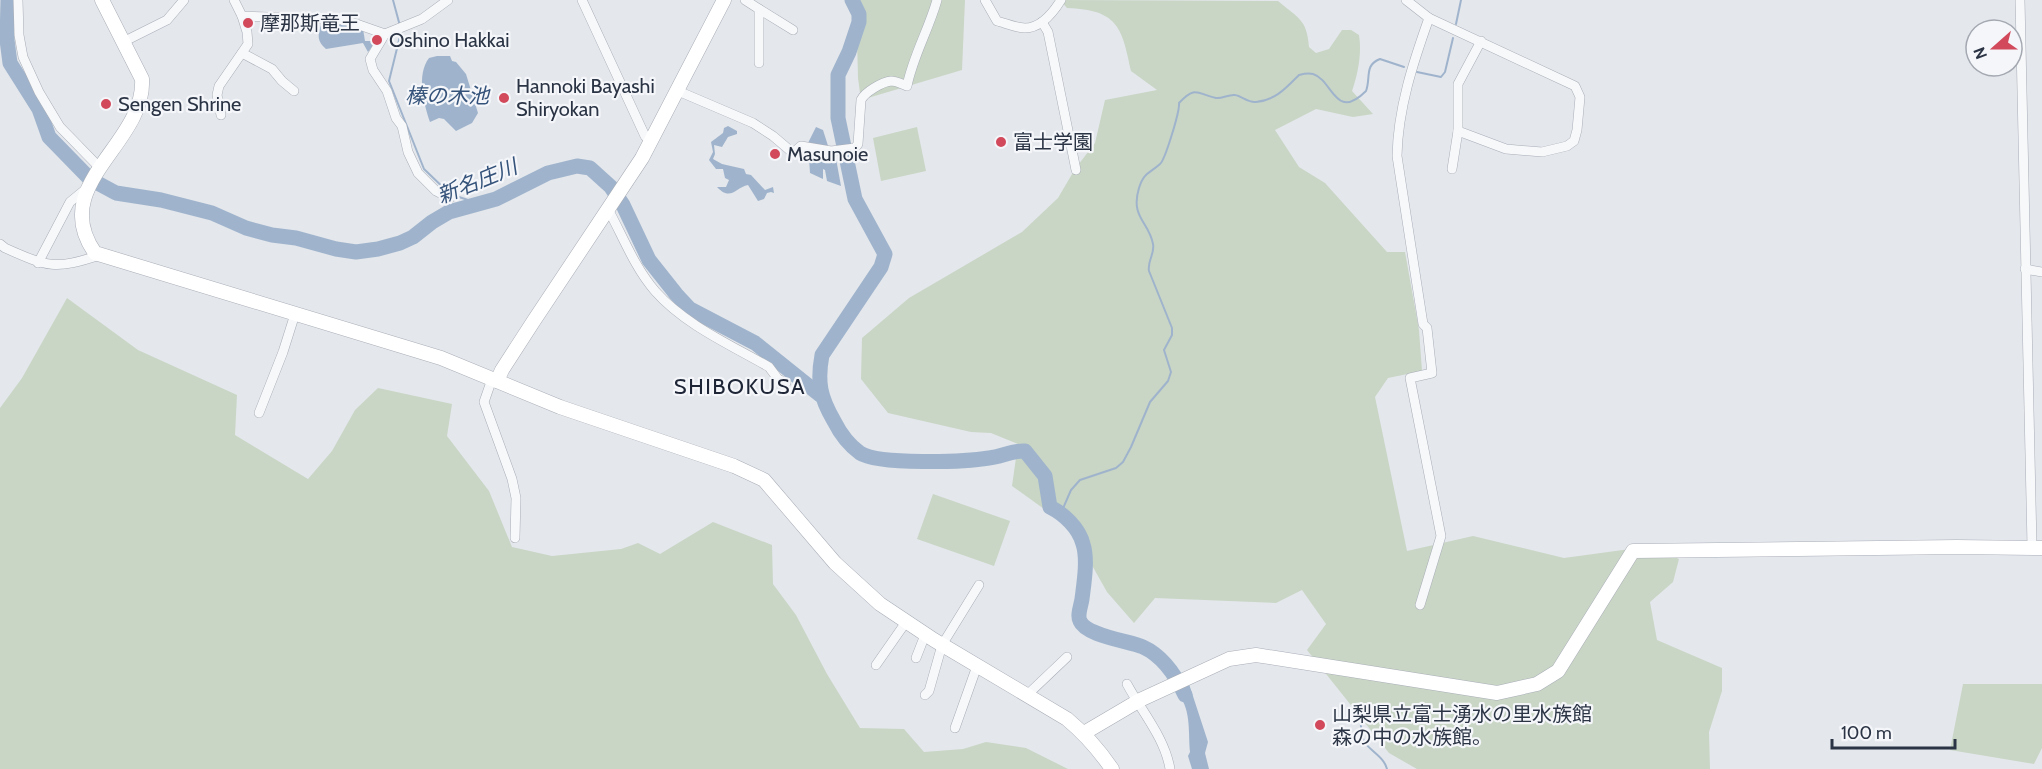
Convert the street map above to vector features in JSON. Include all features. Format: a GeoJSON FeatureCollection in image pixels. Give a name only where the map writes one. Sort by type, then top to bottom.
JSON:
{"type":"FeatureCollection","features":[{"type":"Feature","properties":{"kind":"street"},"geometry":{"type":"LineString","coordinates":[[18,0],[19,35],[23,57],[39,92],[60,127],[99,167]]}},
{"type":"Feature","properties":{"kind":"street"},"geometry":{"type":"LineString","coordinates":[[102,0],[142,78],[143,91],[133,120],[99,167],[87,188],[82,214],[83,226],[86,239],[95,253],[441,358],[560,407],[734,466],[764,480],[835,563],[880,604],[942,645],[1068,719],[1101,752],[1112,769]]}},
{"type":"Feature","properties":{"kind":"street"},"geometry":{"type":"LineString","coordinates":[[123,42],[167,20],[184,0]]}},
{"type":"Feature","properties":{"kind":"street"},"geometry":{"type":"LineString","coordinates":[[221,115],[217,95],[219,86],[248,44],[242,16],[234,0]]}},
{"type":"Feature","properties":{"kind":"street"},"geometry":{"type":"LineString","coordinates":[[242,16],[345,20],[385,34],[422,19],[448,0]]}},
{"type":"Feature","properties":{"kind":"street"},"geometry":{"type":"LineString","coordinates":[[582,0],[645,136],[651,143]]}},
{"type":"Feature","properties":{"kind":"street"},"geometry":{"type":"LineString","coordinates":[[515,538],[516,498],[512,479],[484,402],[495,380],[651,143],[724,0]]}},
{"type":"Feature","properties":{"kind":"street"},"geometry":{"type":"LineString","coordinates":[[745,0],[793,30]]}},
{"type":"Feature","properties":{"kind":"street"},"geometry":{"type":"LineString","coordinates":[[678,91],[753,123],[793,153],[801,146],[831,151],[855,148],[858,144],[861,100],[869,91],[892,81],[906,86],[910,68],[927,31],[937,0]]}},
{"type":"Feature","properties":{"kind":"street"},"geometry":{"type":"LineString","coordinates":[[985,0],[997,21],[1025,28],[1042,22],[1052,14],[1061,0]]}},
{"type":"Feature","properties":{"kind":"street"},"geometry":{"type":"LineString","coordinates":[[1407,0],[1429,18],[1575,86],[1580,97],[1577,130],[1574,141],[1567,146],[1542,152],[1506,149],[1458,131]]}},
{"type":"Feature","properties":{"kind":"street"},"geometry":{"type":"LineString","coordinates":[[1084,734],[1138,701],[1229,659],[1256,655],[1497,693],[1537,684],[1558,671],[1633,551],[2037,547],[2025,269],[2020,0]]}},
{"type":"Feature","properties":{"kind":"street"},"geometry":{"type":"LineString","coordinates":[[759,9],[759,63]]}},
{"type":"Feature","properties":{"kind":"street"},"geometry":{"type":"LineString","coordinates":[[1420,605],[1441,536],[1410,378],[1432,373],[1427,328],[1423,324],[1397,156],[1397,139],[1409,73],[1429,18]]}},
{"type":"Feature","properties":{"kind":"street"},"geometry":{"type":"LineString","coordinates":[[1042,22],[1048,32],[1076,171]]}},
{"type":"Feature","properties":{"kind":"street"},"geometry":{"type":"LineString","coordinates":[[385,34],[370,59],[373,70],[387,91],[396,118],[402,126],[408,152],[418,172],[436,191],[450,198]]}},
{"type":"Feature","properties":{"kind":"street"},"geometry":{"type":"LineString","coordinates":[[1452,169],[1458,131],[1458,84],[1481,41]]}},
{"type":"Feature","properties":{"kind":"street"},"geometry":{"type":"LineString","coordinates":[[242,53],[272,69],[294,91]]}},
{"type":"Feature","properties":{"kind":"street"},"geometry":{"type":"LineString","coordinates":[[38,262],[70,202],[87,188]]}},
{"type":"Feature","properties":{"kind":"street"},"geometry":{"type":"LineString","coordinates":[[609,210],[635,260],[655,290],[691,322],[769,367],[778,379],[786,383]]}},
{"type":"Feature","properties":{"kind":"street"},"geometry":{"type":"LineString","coordinates":[[0,244],[4,249],[38,262],[62,266],[100,255]]}},
{"type":"Feature","properties":{"kind":"street"},"geometry":{"type":"LineString","coordinates":[[2025,269],[2042,272]]}},
{"type":"Feature","properties":{"kind":"street"},"geometry":{"type":"LineString","coordinates":[[259,413],[295,314]]}},
{"type":"Feature","properties":{"kind":"street"},"geometry":{"type":"LineString","coordinates":[[925,695],[929,691],[942,645],[980,585]]}},
{"type":"Feature","properties":{"kind":"street"},"geometry":{"type":"LineString","coordinates":[[876,665],[906,622]]}},
{"type":"Feature","properties":{"kind":"street"},"geometry":{"type":"LineString","coordinates":[[916,657],[926,635]]}},
{"type":"Feature","properties":{"kind":"street"},"geometry":{"type":"LineString","coordinates":[[1027,695],[1067,657]]}},
{"type":"Feature","properties":{"kind":"street"},"geometry":{"type":"LineString","coordinates":[[954,728],[977,666]]}},
{"type":"Feature","properties":{"kind":"street"},"geometry":{"type":"LineString","coordinates":[[1127,684],[1167,754],[1170,769]]}},
{"type":"Feature","properties":{"kind":"green space"},"geometry":{"type":"Polygon","coordinates":[[[856,0],[965,0],[962,70],[861,100],[858,78],[856,0]]]}},
{"type":"Feature","properties":{"kind":"green space"},"geometry":{"type":"Polygon","coordinates":[[[1060,0],[1278,1],[1304,25],[1309,47],[1316,53],[1329,49],[1342,30],[1351,30],[1359,35],[1359,63],[1352,91],[1373,114],[1353,117],[1316,109],[1275,130],[1299,167],[1325,183],[1387,252],[1405,252],[1419,330],[1422,371],[1388,378],[1375,397],[1407,551],[1473,536],[1564,558],[1652,546],[1679,559],[1673,582],[1650,602],[1657,640],[1722,668],[1722,691],[1709,732],[1710,769],[1417,769],[1389,753],[1307,650],[1326,624],[1302,590],[1276,603],[1155,598],[1134,623],[1107,592],[1080,544],[1065,524],[1012,486],[1018,444],[991,433],[971,432],[888,413],[861,379],[862,338],[909,298],[1022,232],[1058,198],[1075,169],[1095,143],[1105,100],[1157,90],[1131,71],[1124,42],[1114,23],[1097,12],[1067,8],[1060,0]]]}},
{"type":"Feature","properties":{"kind":"green space"},"geometry":{"type":"Polygon","coordinates":[[[917,127],[926,171],[881,181],[873,138],[917,127]]]}},
{"type":"Feature","properties":{"kind":"green space"},"geometry":{"type":"Polygon","coordinates":[[[67,298],[138,350],[237,395],[235,435],[308,479],[332,451],[355,410],[378,388],[452,404],[447,436],[489,491],[512,547],[552,556],[621,549],[638,543],[660,554],[713,522],[772,545],[773,584],[796,615],[827,674],[860,728],[904,729],[924,752],[963,749],[986,742],[1026,748],[1068,769],[0,769],[0,408],[22,378],[67,298]]]}},
{"type":"Feature","properties":{"kind":"green space"},"geometry":{"type":"Polygon","coordinates":[[[933,494],[1010,521],[994,566],[917,539],[933,494]]]}},
{"type":"Feature","properties":{"kind":"green space"},"geometry":{"type":"Polygon","coordinates":[[[1963,684],[2042,684],[2042,748],[2034,764],[1950,750],[1963,684]]]}},
{"type":"Feature","properties":{"kind":"water"},"geometry":{"type":"Polygon","coordinates":[[[322,22],[349,24],[363,29],[365,41],[372,41],[374,44],[368,52],[363,43],[326,49],[319,37],[322,22]]]}},
{"type":"Feature","properties":{"kind":"water","name":"榛の木池"},"geometry":{"type":"Polygon","coordinates":[[[450,56],[452,61],[456,62],[466,74],[478,113],[472,123],[456,131],[444,119],[439,118],[430,122],[425,107],[422,90],[423,73],[429,58],[450,56]]]}},
{"type":"Feature","properties":{"kind":"water"},"geometry":{"type":"Polygon","coordinates":[[[728,126],[737,131],[737,134],[728,137],[722,147],[714,145],[713,159],[722,164],[744,169],[746,174],[751,175],[765,190],[773,187],[774,193],[767,193],[764,199],[758,201],[748,185],[730,193],[717,187],[726,187],[729,180],[725,178],[723,169],[716,169],[709,160],[713,152],[711,142],[728,126]]]}},
{"type":"Feature","properties":{"kind":"water"},"geometry":{"type":"Polygon","coordinates":[[[816,127],[823,130],[830,152],[835,153],[841,186],[827,181],[823,169],[823,179],[810,173],[808,143],[816,127]]]}},
{"type":"Feature","properties":{"kind":"water"},"geometry":{"type":"Polygon","coordinates":[[[1189,684],[1208,742],[1205,753],[1209,769],[1192,769],[1188,756],[1190,752],[1187,712],[1175,690],[1189,684]]]}},
{"type":"Feature","properties":{"kind":"waterway","name":"新名庄川"},"geometry":{"type":"LineString","coordinates":[[8,0],[7,40],[10,63],[39,109],[49,137],[90,179],[116,193],[161,200],[212,213],[246,228],[272,235],[296,238],[356,252],[400,243],[413,237],[449,212],[496,199],[548,173],[577,166],[590,168],[611,187],[623,205],[649,260],[690,309],[755,343],[820,395]]}},
{"type":"Feature","properties":{"kind":"waterway"},"geometry":{"type":"LineString","coordinates":[[393,0],[400,26]]}},
{"type":"Feature","properties":{"kind":"waterway"},"geometry":{"type":"LineString","coordinates":[[852,0],[859,14],[859,22],[838,75],[838,118],[855,199],[885,254],[881,267],[822,355],[821,389],[829,412],[849,443],[860,453],[870,457],[902,461],[961,461],[1025,451],[1045,476],[1050,507],[1070,522],[1078,532],[1083,544],[1085,571],[1080,621],[1091,631],[1150,651],[1168,667],[1185,695]]}},
{"type":"Feature","properties":{"kind":"waterway"},"geometry":{"type":"LineString","coordinates":[[1456,24],[1461,0]]}},
{"type":"Feature","properties":{"kind":"waterway"},"geometry":{"type":"LineString","coordinates":[[401,32],[389,81],[424,169],[450,194],[485,203]]}},
{"type":"Feature","properties":{"kind":"waterway"},"geometry":{"type":"LineString","coordinates":[[1417,72],[1441,77],[1445,72],[1453,38]]}},
{"type":"Feature","properties":{"kind":"waterway"},"geometry":{"type":"LineString","coordinates":[[1061,513],[1071,490],[1080,480],[1116,468],[1123,462],[1150,402],[1168,381],[1171,372],[1164,350],[1172,335],[1172,328],[1149,271],[1153,244],[1138,213],[1137,198],[1143,179],[1162,161],[1175,125],[1179,103],[1193,92],[1216,98],[1235,95],[1250,101],[1263,101],[1280,93],[1299,75],[1310,74],[1320,78],[1335,96],[1347,102],[1356,99],[1366,91],[1370,68],[1375,62],[1380,59],[1404,67]]}},
{"type":"Feature","properties":{"kind":"waterway"},"geometry":{"type":"LineString","coordinates":[[1354,715],[1360,719],[1363,740],[1381,758],[1387,769]]}},
{"type":"Feature","properties":{"kind":"place","name":"摩那斯竜王"},"geometry":{"type":"Point","coordinates":[248,23]}},
{"type":"Feature","properties":{"kind":"place","name":"Oshino Hakkai"},"geometry":{"type":"Point","coordinates":[377,40]}},
{"type":"Feature","properties":{"kind":"place","name":"Hannoki Bayashi Shiryokan"},"geometry":{"type":"Point","coordinates":[504,98]}},
{"type":"Feature","properties":{"kind":"place","name":"Sengen Shrine"},"geometry":{"type":"Point","coordinates":[106,104]}},
{"type":"Feature","properties":{"kind":"place","name":"富士学園"},"geometry":{"type":"Point","coordinates":[1001,142]}},
{"type":"Feature","properties":{"kind":"place","name":"Masunoie"},"geometry":{"type":"Point","coordinates":[775,154]}},
{"type":"Feature","properties":{"kind":"place","name":"山梨県立富士湧水の里水族館 森の中の水族館。"},"geometry":{"type":"Point","coordinates":[1320,725]}},
{"type":"Feature","properties":{"kind":"district","name":"SHIBOKUSA"},"geometry":{"type":"Point","coordinates":[740,386]}}]}
